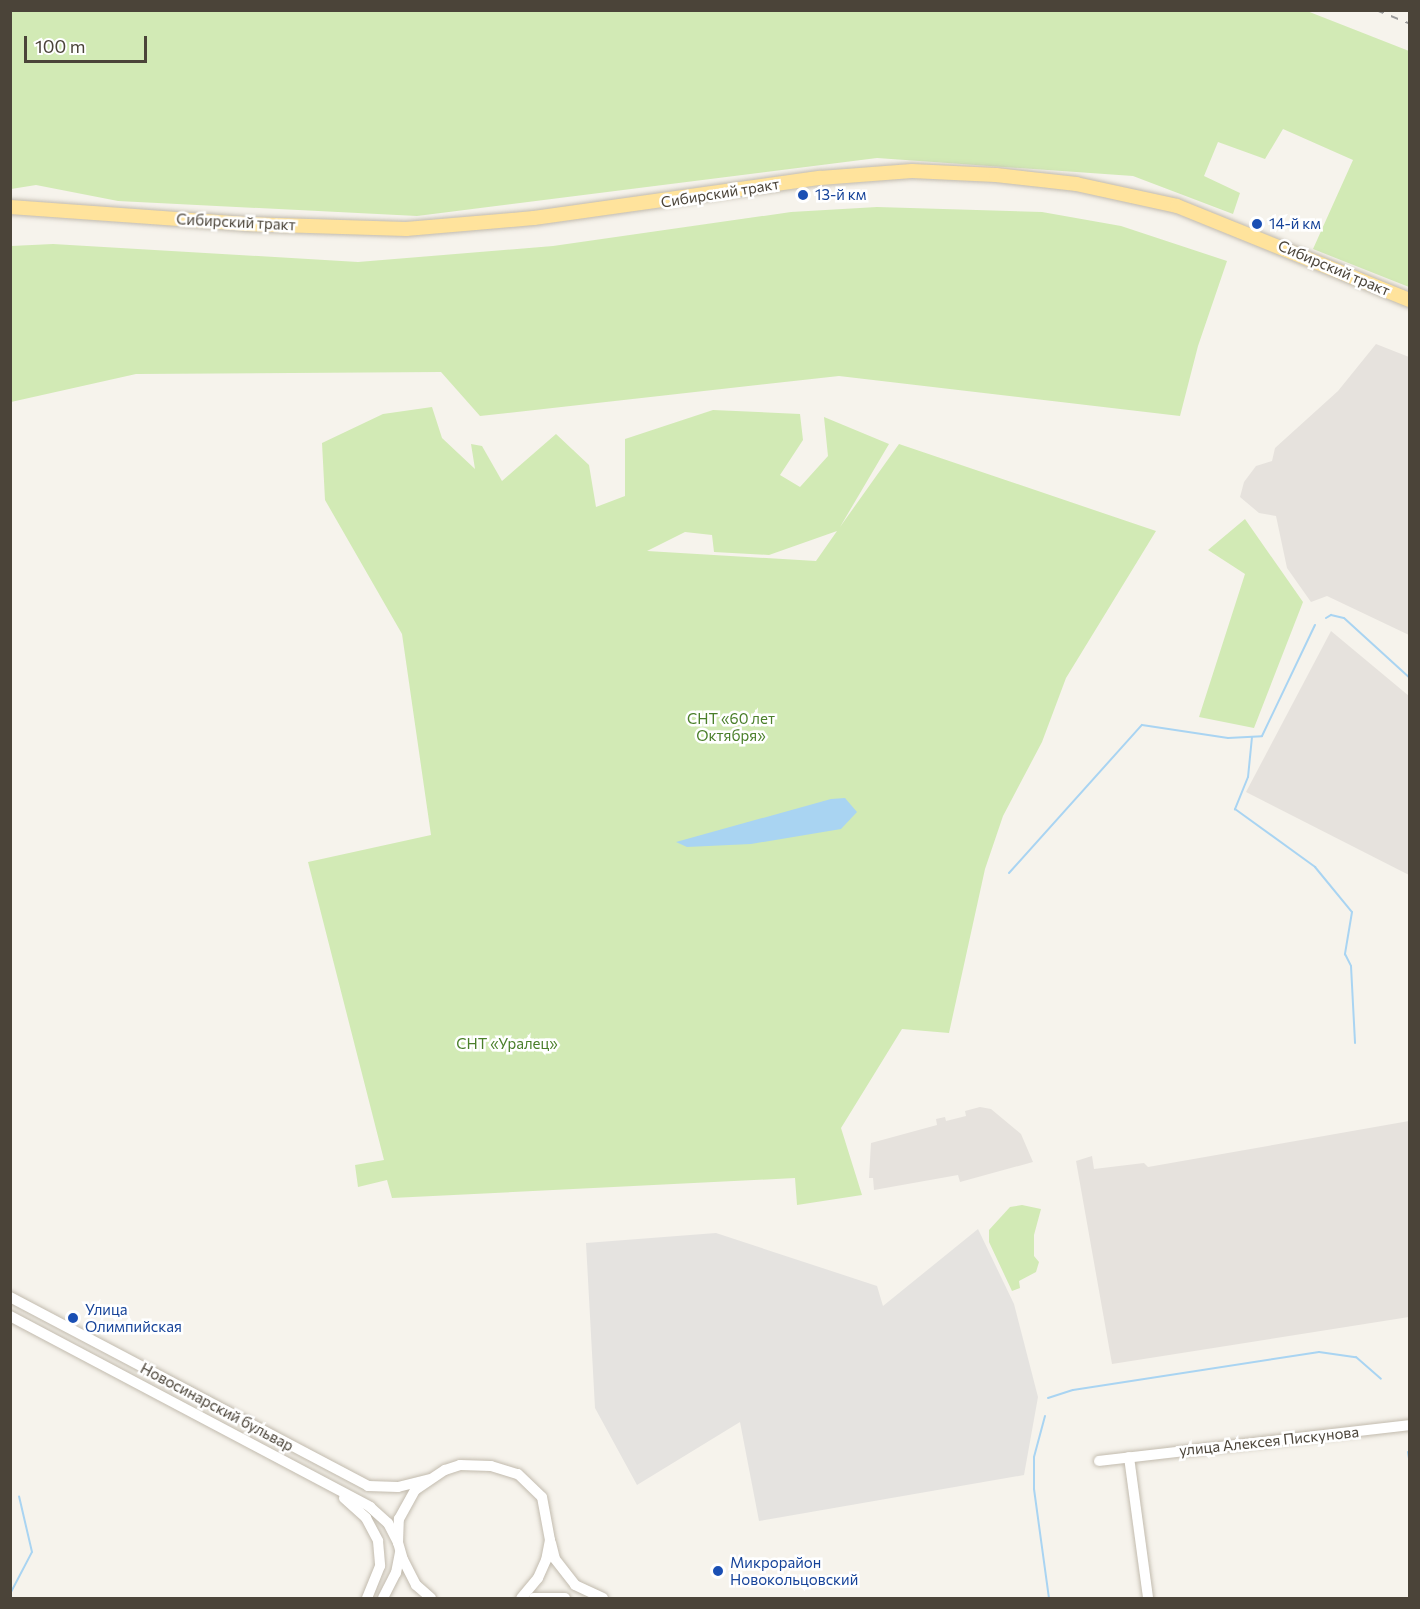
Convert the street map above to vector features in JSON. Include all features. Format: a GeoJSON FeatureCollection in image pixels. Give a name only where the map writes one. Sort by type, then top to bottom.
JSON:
{"type":"FeatureCollection","features":[{"type":"Feature","properties":{"kind":"main road","name":"Сибирский тракт"},"geometry":{"type":"LineString","coordinates":[[10,207],[245,224],[406,229],[534,218],[820,178],[912,171],[996,176],[1076,184],[1178,206],[1410,300]]}},
{"type":"Feature","properties":{"kind":"street","name":"Новосинарский бульвар"},"geometry":{"type":"LineString","coordinates":[[10,1297],[368,1486],[399,1487],[429,1479]]}},
{"type":"Feature","properties":{"kind":"street","name":"Новосинарский бульвар"},"geometry":{"type":"LineString","coordinates":[[10,1316],[379,1513],[388,1523],[410,1577],[430,1599]]}},
{"type":"Feature","properties":{"kind":"street","name":"улица Алексея Пискунова"},"geometry":{"type":"LineString","coordinates":[[1099,1461],[1410,1425]]}},
{"type":"Feature","properties":{"kind":"street"},"geometry":{"type":"LineString","coordinates":[[1129,1457],[1148,1599]]}},
{"type":"Feature","properties":{"kind":"street"},"geometry":{"type":"LineString","coordinates":[[383,1599],[396,1573],[402,1509],[415,1490],[429,1479],[460,1465],[491,1466],[518,1474],[542,1497],[550,1540],[563,1573],[575,1585],[603,1599]]}},
{"type":"Feature","properties":{"kind":"street"},"geometry":{"type":"LineString","coordinates":[[333,1488],[360,1511],[378,1541],[380,1566],[367,1599]]}},
{"type":"Feature","properties":{"kind":"street"},"geometry":{"type":"LineString","coordinates":[[521,1599],[543,1568],[550,1540]]}},
{"type":"Feature","properties":{"kind":"street"},"geometry":{"type":"LineString","coordinates":[[534,1599],[565,1599]]}},
{"type":"Feature","properties":{"kind":"shaded area"},"geometry":{"type":"Polygon","coordinates":[[[1376,344],[1409,357],[1409,635],[1327,596],[1311,602],[1287,568],[1276,516],[1259,513],[1240,497],[1244,482],[1256,466],[1272,461],[1275,448],[1338,391],[1376,344]]]}},
{"type":"Feature","properties":{"kind":"shaded area"},"geometry":{"type":"Polygon","coordinates":[[[1331,631],[1409,696],[1409,875],[1246,792],[1331,631]]]}},
{"type":"Feature","properties":{"kind":"shaded area"},"geometry":{"type":"Polygon","coordinates":[[[980,1107],[991,1109],[1021,1134],[1033,1162],[960,1182],[958,1175],[874,1190],[873,1178],[869,1178],[871,1143],[937,1125],[936,1119],[945,1117],[946,1121],[966,1116],[965,1111],[980,1107]]]}},
{"type":"Feature","properties":{"kind":"shaded area"},"geometry":{"type":"Polygon","coordinates":[[[1409,1121],[1409,1317],[1112,1364],[1076,1161],[1092,1156],[1094,1169],[1144,1163],[1148,1167],[1409,1121]]]}},
{"type":"Feature","properties":{"kind":"shaded area"},"geometry":{"type":"Polygon","coordinates":[[[978,1229],[1014,1304],[1038,1397],[1024,1475],[759,1521],[740,1422],[637,1485],[595,1408],[586,1243],[716,1233],[877,1286],[883,1306],[978,1229]]]}},
{"type":"Feature","properties":{"kind":"green space"},"geometry":{"type":"Polygon","coordinates":[[[11,11],[1307,11],[1409,51],[1409,287],[1313,249],[1353,160],[1283,129],[1265,159],[1218,142],[1204,176],[1240,193],[1233,214],[1133,176],[877,158],[417,216],[118,201],[36,185],[11,189],[11,11]]]}},
{"type":"Feature","properties":{"kind":"green space"},"geometry":{"type":"Polygon","coordinates":[[[877,207],[1042,212],[1121,226],[1227,261],[1198,346],[1180,416],[839,376],[480,416],[441,372],[136,374],[11,402],[11,246],[53,244],[358,262],[553,246],[791,212],[877,207]]]}},
{"type":"Feature","properties":{"kind":"green space"},"geometry":{"type":"Polygon","coordinates":[[[432,407],[442,438],[475,469],[471,444],[482,446],[502,481],[556,434],[589,465],[596,507],[625,496],[625,439],[713,410],[800,414],[803,440],[780,475],[800,487],[828,456],[824,417],[889,444],[840,527],[899,444],[1156,531],[1066,678],[1042,742],[1003,816],[985,869],[949,1033],[902,1029],[841,1128],[862,1195],[797,1205],[795,1178],[392,1198],[387,1180],[358,1187],[355,1165],[384,1160],[308,862],[431,835],[402,634],[325,500],[322,443],[383,414],[432,407]],[[837,531],[769,555],[714,552],[712,535],[685,532],[647,551],[816,561],[837,531]]]}},
{"type":"Feature","properties":{"kind":"green space"},"geometry":{"type":"Polygon","coordinates":[[[1245,519],[1303,602],[1254,728],[1199,717],[1245,574],[1208,550],[1245,519]]]}},
{"type":"Feature","properties":{"kind":"green space"},"geometry":{"type":"Polygon","coordinates":[[[1022,1205],[1041,1209],[1034,1235],[1034,1256],[1039,1262],[1036,1272],[1019,1281],[1020,1288],[1012,1291],[989,1242],[989,1230],[1010,1207],[1022,1205]]]}},
{"type":"Feature","properties":{"kind":"water"},"geometry":{"type":"Polygon","coordinates":[[[845,798],[857,812],[841,829],[751,844],[687,847],[676,842],[831,799],[845,798]]]}},
{"type":"Feature","properties":{"kind":"waterway"},"geometry":{"type":"LineString","coordinates":[[1326,618],[1331,615],[1344,618],[1410,678]]}},
{"type":"Feature","properties":{"kind":"waterway"},"geometry":{"type":"LineString","coordinates":[[1009,873],[1142,725],[1228,738],[1262,736],[1315,625]]}},
{"type":"Feature","properties":{"kind":"waterway"},"geometry":{"type":"LineString","coordinates":[[1252,737],[1248,777],[1235,809],[1315,867],[1352,912],[1345,954],[1351,966],[1355,1043]]}},
{"type":"Feature","properties":{"kind":"waterway"},"geometry":{"type":"LineString","coordinates":[[1048,1398],[1073,1390],[1319,1352],[1356,1357],[1381,1379]]}},
{"type":"Feature","properties":{"kind":"waterway"},"geometry":{"type":"LineString","coordinates":[[1045,1416],[1034,1457],[1034,1489],[1049,1598]]}},
{"type":"Feature","properties":{"kind":"waterway"},"geometry":{"type":"LineString","coordinates":[[1408,1452],[1410,1464]]}},
{"type":"Feature","properties":{"kind":"waterway"},"geometry":{"type":"LineString","coordinates":[[10,1594],[32,1552],[19,1496]]}},
{"type":"Feature","properties":{"kind":"railway"},"geometry":{"type":"LineString","coordinates":[[1376,10],[1410,24]]}},
{"type":"Feature","properties":{"kind":"place","name":"13-й км"},"geometry":{"type":"Point","coordinates":[803,195]}},
{"type":"Feature","properties":{"kind":"place","name":"14-й км"},"geometry":{"type":"Point","coordinates":[1257,224]}},
{"type":"Feature","properties":{"kind":"place","name":"Улица Олимпийская"},"geometry":{"type":"Point","coordinates":[73,1318]}},
{"type":"Feature","properties":{"kind":"place","name":"Микрорайон Новокольцовский"},"geometry":{"type":"Point","coordinates":[718,1571]}},
{"type":"Feature","properties":{"kind":"park label","name":"СНТ «60 лет Октября»"},"geometry":{"type":"Point","coordinates":[731,726]}},
{"type":"Feature","properties":{"kind":"park label","name":"СНТ «Уралец»"},"geometry":{"type":"Point","coordinates":[507,1044]}}]}
